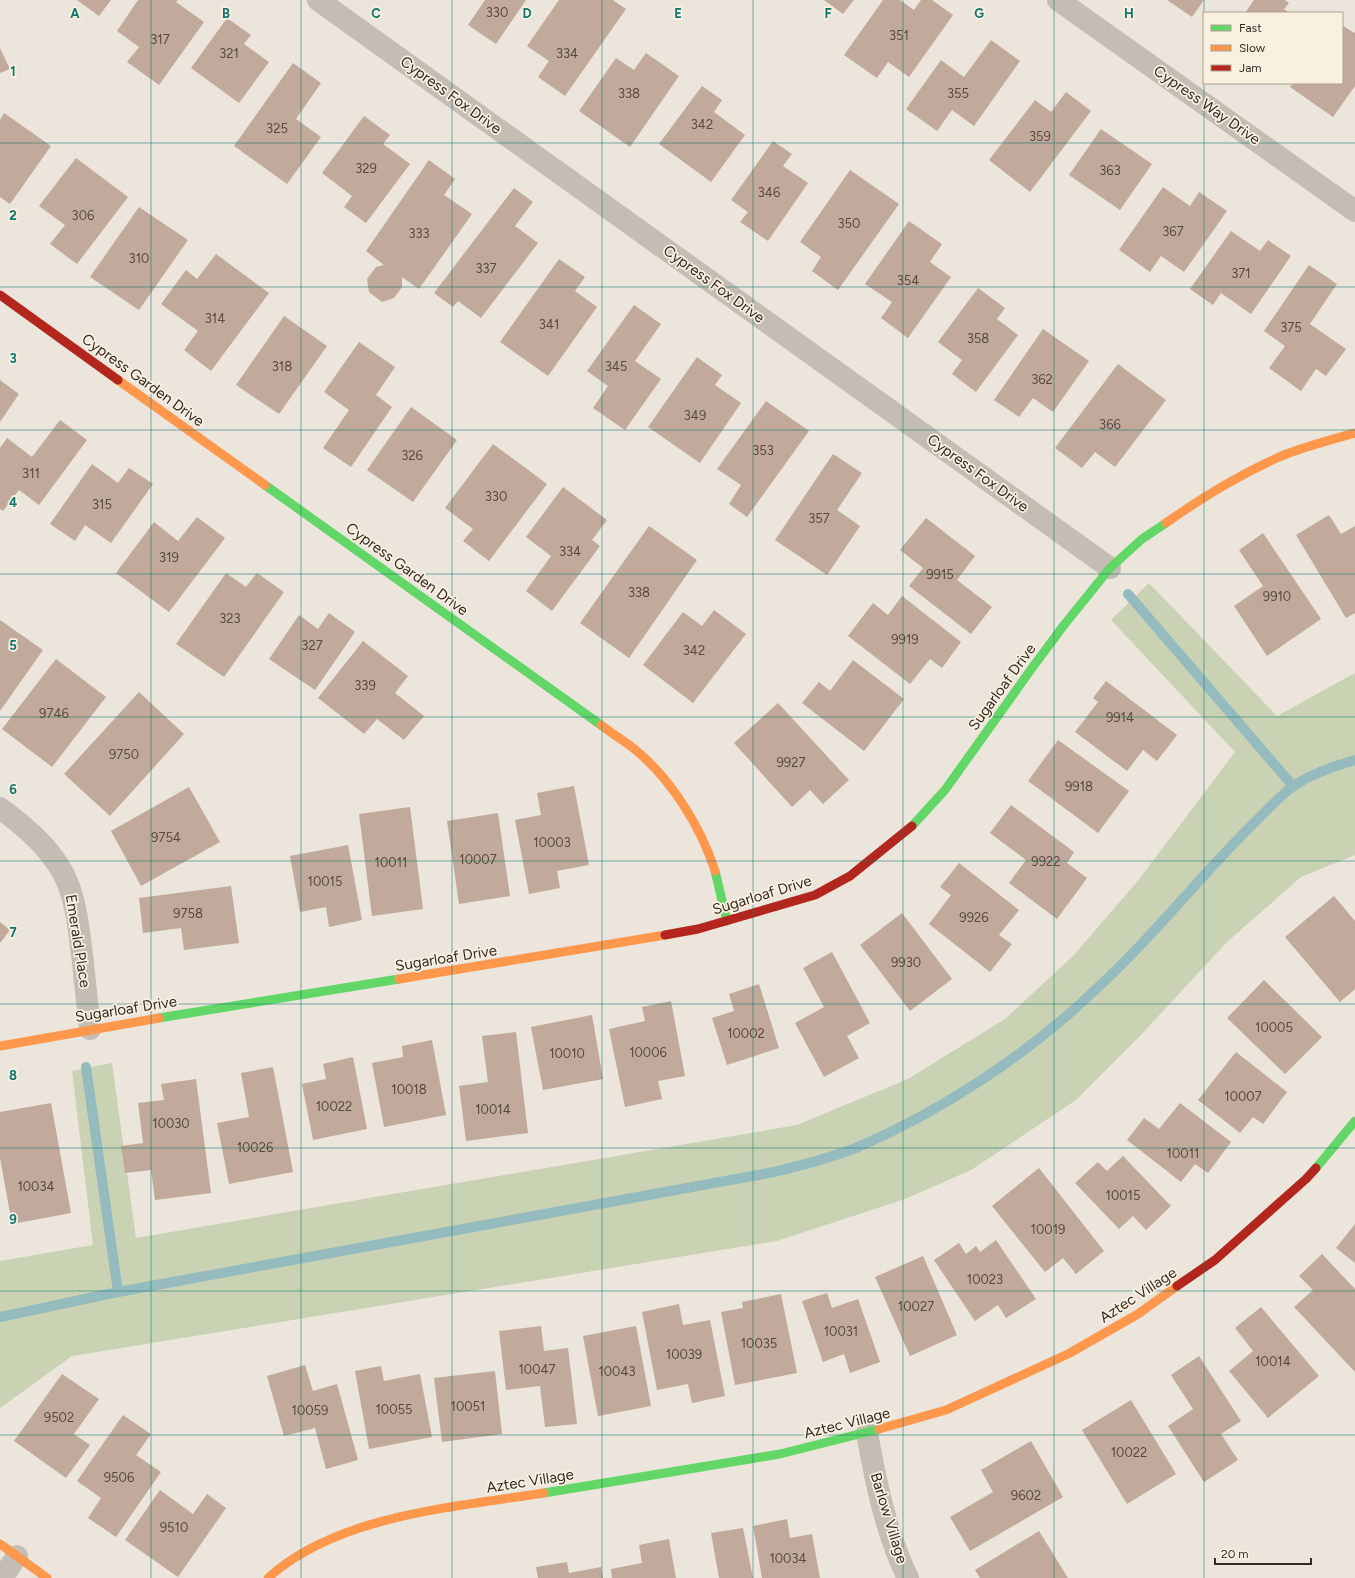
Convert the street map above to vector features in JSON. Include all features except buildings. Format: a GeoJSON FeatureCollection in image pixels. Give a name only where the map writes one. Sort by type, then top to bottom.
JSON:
{"type":"FeatureCollection","features":[{"type":"Feature","properties":{"kind":"street","name":"Cypress Fox Drive"},"geometry":{"type":"LineString","coordinates":[[318,0],[1110,568]]}},
{"type":"Feature","properties":{"kind":"street","name":"Cypress Way Drive"},"geometry":{"type":"LineString","coordinates":[[1058,0],[1355,211]]}},
{"type":"Feature","properties":{"kind":"street","name":"Cypress Garden Drive"},"geometry":{"type":"LineString","coordinates":[[0,295],[634,749],[658,772],[680,798],[698,828],[717,876],[727,921]]}},
{"type":"Feature","properties":{"kind":"street","name":"Sugarloaf Drive"},"geometry":{"type":"LineString","coordinates":[[0,1046],[90,1029],[629,942],[698,929],[815,895],[850,876],[912,826],[945,790],[1032,668],[1110,568],[1142,539],[1230,481],[1280,457],[1332,439],[1355,433]]}},
{"type":"Feature","properties":{"kind":"street","name":"Emerald Place"},"geometry":{"type":"LineString","coordinates":[[0,808],[24,827],[45,847],[62,872],[68,886],[74,905],[80,937],[90,1029]]}},
{"type":"Feature","properties":{"kind":"street","name":"Aztec Village"},"geometry":{"type":"LineString","coordinates":[[268,1578],[297,1555],[322,1542],[384,1520],[780,1454],[867,1433],[946,1410],[1068,1354],[1138,1314],[1215,1260],[1306,1179],[1355,1121]]}},
{"type":"Feature","properties":{"kind":"street","name":"Barlow Village"},"geometry":{"type":"LineString","coordinates":[[867,1433],[884,1513],[908,1578]]}},
{"type":"Feature","properties":{"kind":"street"},"geometry":{"type":"LineString","coordinates":[[0,1544],[47,1578]]}},
{"type":"Feature","properties":{"kind":"street"},"geometry":{"type":"LineString","coordinates":[[2,1578],[17,1556]]}},
{"type":"Feature","properties":{"kind":"green space"},"geometry":{"type":"Polygon","coordinates":[[[1149,583],[1277,716],[1355,673],[1355,855],[1301,877],[1227,942],[1137,1039],[1076,1100],[971,1170],[905,1199],[777,1241],[72,1356],[0,1408],[0,1261],[93,1245],[72,1071],[112,1063],[136,1238],[797,1125],[908,1079],[1005,1019],[1073,956],[1137,882],[1235,752],[1111,620],[1149,583]]]}},
{"type":"Feature","properties":{"kind":"waterway"},"geometry":{"type":"LineString","coordinates":[[1128,594],[1293,786]]}},
{"type":"Feature","properties":{"kind":"waterway"},"geometry":{"type":"LineString","coordinates":[[0,1317],[118,1292],[774,1172],[827,1158],[858,1147],[890,1133],[952,1098],[983,1079],[1041,1037],[1114,973],[1223,854],[1278,799],[1293,787],[1316,773],[1355,760]]}},
{"type":"Feature","properties":{"kind":"waterway"},"geometry":{"type":"LineString","coordinates":[[86,1067],[118,1292]]}},
{"type":"Feature","properties":{"kind":"traffic: fast"},"geometry":{"type":"LineString","coordinates":[[265,485],[601,725]]}},
{"type":"Feature","properties":{"kind":"traffic: fast"},"geometry":{"type":"LineString","coordinates":[[912,826],[945,790],[1032,668],[1064,625],[1110,568],[1142,539],[1166,523]]}},
{"type":"Feature","properties":{"kind":"traffic: fast"},"geometry":{"type":"LineString","coordinates":[[715,871],[727,921]]}},
{"type":"Feature","properties":{"kind":"traffic: fast"},"geometry":{"type":"LineString","coordinates":[[159,1018],[399,979]]}},
{"type":"Feature","properties":{"kind":"traffic: fast"},"geometry":{"type":"LineString","coordinates":[[1316,1168],[1355,1121]]}},
{"type":"Feature","properties":{"kind":"traffic: fast"},"geometry":{"type":"LineString","coordinates":[[544,1493],[780,1454],[879,1429]]}},
{"type":"Feature","properties":{"kind":"traffic: slow"},"geometry":{"type":"LineString","coordinates":[[118,380],[265,485]]}},
{"type":"Feature","properties":{"kind":"traffic: slow"},"geometry":{"type":"LineString","coordinates":[[1166,523],[1221,487],[1249,471],[1297,450],[1355,433]]}},
{"type":"Feature","properties":{"kind":"traffic: slow"},"geometry":{"type":"LineString","coordinates":[[601,725],[647,760],[672,788],[693,820],[709,854],[715,871]]}},
{"type":"Feature","properties":{"kind":"traffic: slow"},"geometry":{"type":"LineString","coordinates":[[399,979],[665,935]]}},
{"type":"Feature","properties":{"kind":"traffic: slow"},"geometry":{"type":"LineString","coordinates":[[0,1046],[159,1018]]}},
{"type":"Feature","properties":{"kind":"traffic: slow"},"geometry":{"type":"LineString","coordinates":[[879,1429],[946,1410],[1068,1354],[1138,1314],[1177,1286]]}},
{"type":"Feature","properties":{"kind":"traffic: slow"},"geometry":{"type":"LineString","coordinates":[[268,1578],[296,1557],[328,1540],[362,1527],[398,1517],[436,1509],[544,1493]]}},
{"type":"Feature","properties":{"kind":"traffic: slow"},"geometry":{"type":"LineString","coordinates":[[0,1544],[47,1578]]}},
{"type":"Feature","properties":{"kind":"traffic: jam"},"geometry":{"type":"LineString","coordinates":[[0,295],[118,380]]}},
{"type":"Feature","properties":{"kind":"traffic: jam"},"geometry":{"type":"LineString","coordinates":[[665,935],[698,929],[815,895],[850,876],[912,826]]}},
{"type":"Feature","properties":{"kind":"traffic: jam"},"geometry":{"type":"LineString","coordinates":[[1177,1286],[1215,1260],[1306,1179],[1316,1168]]}}]}
